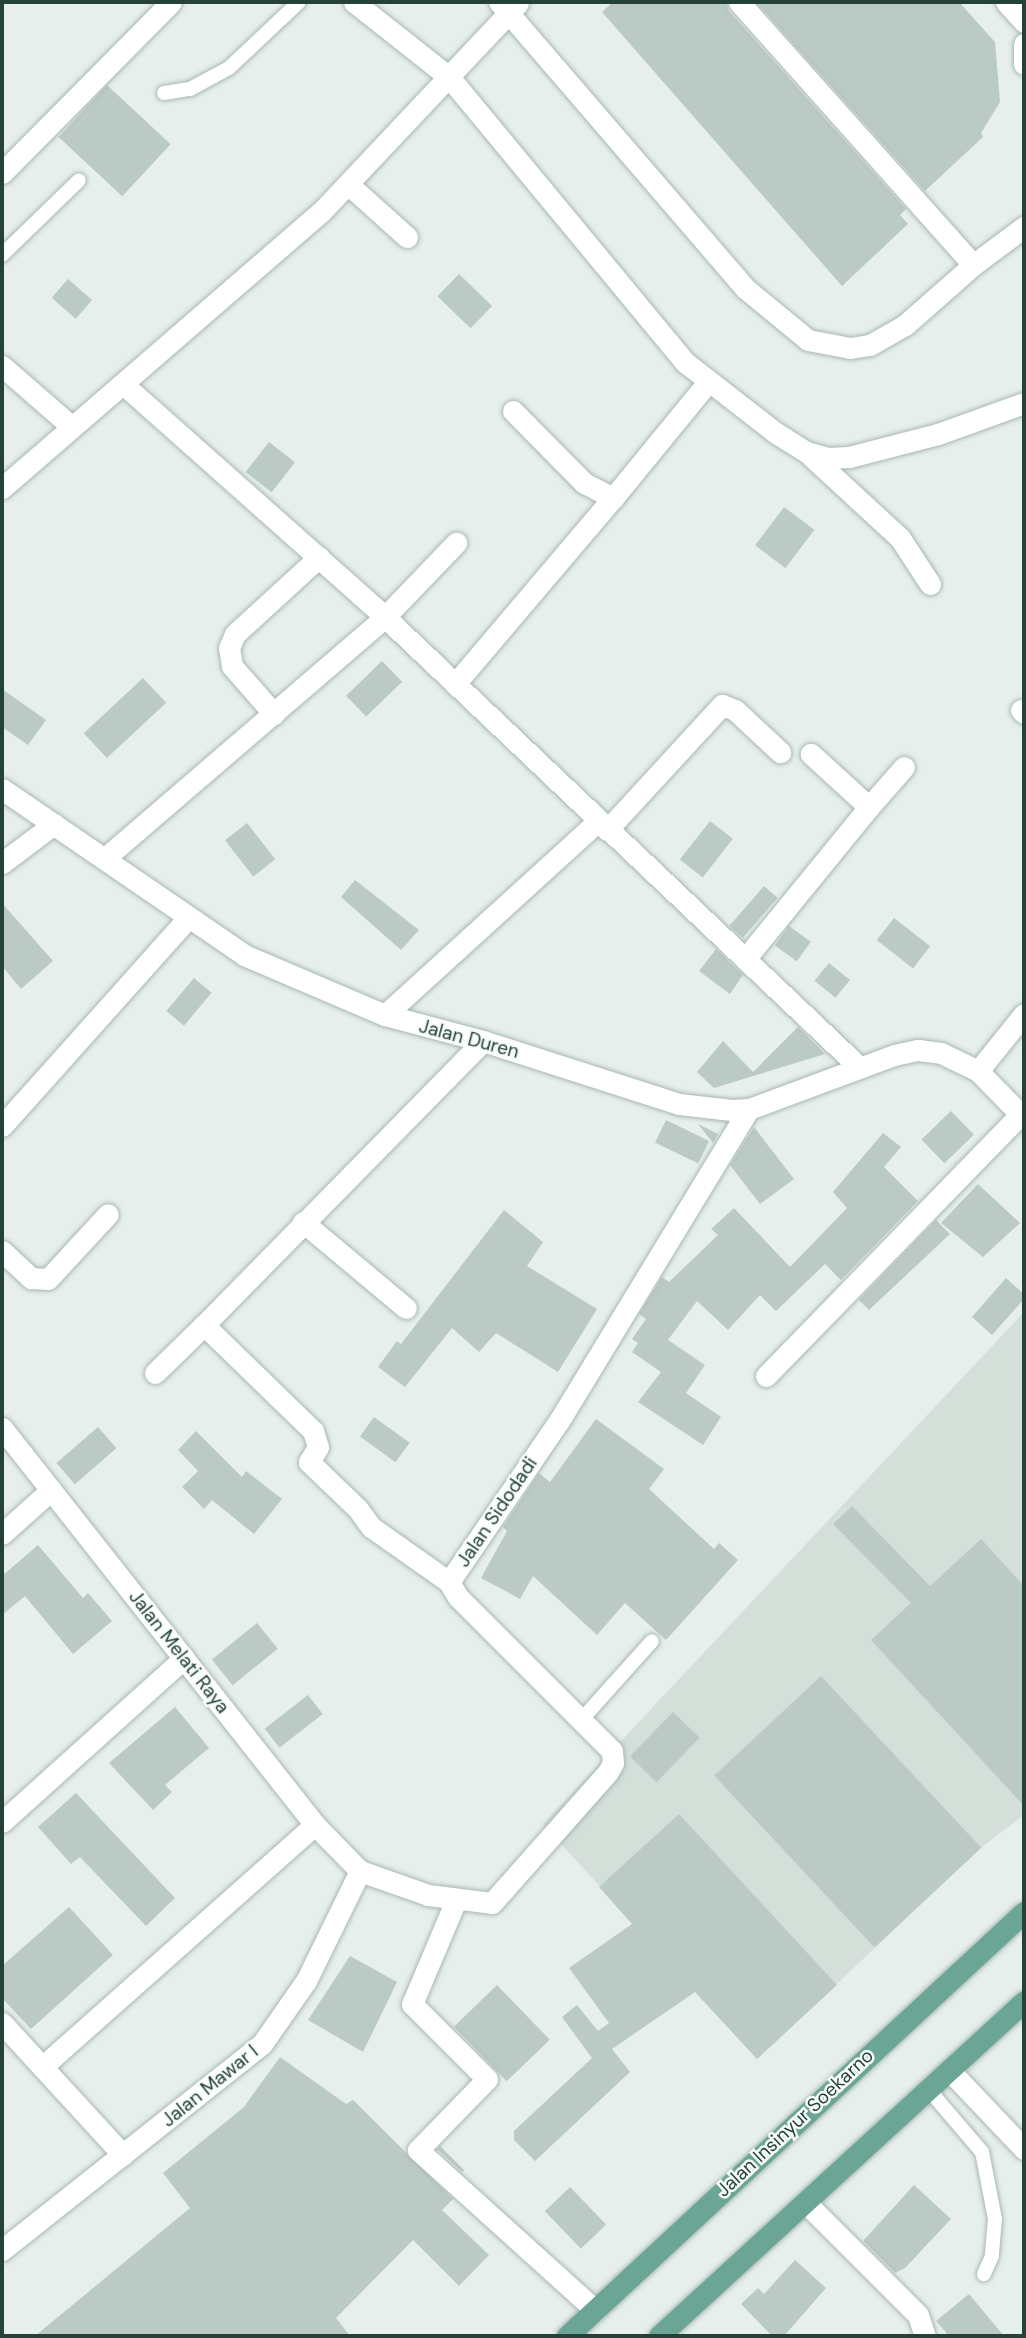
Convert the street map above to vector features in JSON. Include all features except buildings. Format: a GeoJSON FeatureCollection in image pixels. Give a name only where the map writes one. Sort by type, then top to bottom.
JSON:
{"type":"FeatureCollection","features":[{"type":"Feature","properties":{"kind":"main road","name":"Jalan Insinyur Soekarno"},"geometry":{"type":"LineString","coordinates":[[566,2336],[1024,1912]]}},
{"type":"Feature","properties":{"kind":"main road"},"geometry":{"type":"LineString","coordinates":[[659,2336],[1024,2002]]}},
{"type":"Feature","properties":{"kind":"street"},"geometry":{"type":"LineString","coordinates":[[2,173],[171,2]]}},
{"type":"Feature","properties":{"kind":"street"},"geometry":{"type":"LineString","coordinates":[[354,2],[449,77],[659,333],[702,390],[807,452],[900,538],[930,584]]}},
{"type":"Feature","properties":{"kind":"street"},"geometry":{"type":"LineString","coordinates":[[739,2],[973,264]]}},
{"type":"Feature","properties":{"kind":"street"},"geometry":{"type":"LineString","coordinates":[[1006,2],[1024,22]]}},
{"type":"Feature","properties":{"kind":"street"},"geometry":{"type":"LineString","coordinates":[[2,488],[349,185],[449,77],[509,5],[746,289],[808,340],[850,348],[870,345],[905,325],[973,264],[1024,227]]}},
{"type":"Feature","properties":{"kind":"street"},"geometry":{"type":"LineString","coordinates":[[1024,44],[1024,64]]}},
{"type":"Feature","properties":{"kind":"street"},"geometry":{"type":"LineString","coordinates":[[349,185],[407,237]]}},
{"type":"Feature","properties":{"kind":"street"},"geometry":{"type":"LineString","coordinates":[[2,366],[71,426]]}},
{"type":"Feature","properties":{"kind":"street"},"geometry":{"type":"LineString","coordinates":[[123,384],[385,617],[859,1067]]}},
{"type":"Feature","properties":{"kind":"street"},"geometry":{"type":"LineString","coordinates":[[456,684],[702,390]]}},
{"type":"Feature","properties":{"kind":"street"},"geometry":{"type":"LineString","coordinates":[[807,452],[828,458],[880,450],[1024,403]]}},
{"type":"Feature","properties":{"kind":"street"},"geometry":{"type":"LineString","coordinates":[[513,411],[584,483],[613,498]]}},
{"type":"Feature","properties":{"kind":"street"},"geometry":{"type":"LineString","coordinates":[[105,858],[385,617],[456,543]]}},
{"type":"Feature","properties":{"kind":"street"},"geometry":{"type":"LineString","coordinates":[[274,714],[232,666],[229,648],[234,634],[319,557]]}},
{"type":"Feature","properties":{"kind":"street"},"geometry":{"type":"LineString","coordinates":[[385,1015],[603,825],[712,710],[722,705],[735,710],[780,752]]}},
{"type":"Feature","properties":{"kind":"street"},"geometry":{"type":"LineString","coordinates":[[811,754],[869,807]]}},
{"type":"Feature","properties":{"kind":"street"},"geometry":{"type":"LineString","coordinates":[[745,959],[904,767]]}},
{"type":"Feature","properties":{"kind":"street","name":"Jalan Duren"},"geometry":{"type":"LineString","coordinates":[[2,789],[105,858],[187,919],[244,955],[385,1015],[483,1041],[679,1104],[749,1110],[859,1067],[918,1050],[941,1053],[978,1071],[1023,1116]]}},
{"type":"Feature","properties":{"kind":"street"},"geometry":{"type":"LineString","coordinates":[[2,863],[54,824]]}},
{"type":"Feature","properties":{"kind":"street"},"geometry":{"type":"LineString","coordinates":[[2,1126],[187,919]]}},
{"type":"Feature","properties":{"kind":"street"},"geometry":{"type":"LineString","coordinates":[[978,1071],[1024,1014]]}},
{"type":"Feature","properties":{"kind":"street"},"geometry":{"type":"LineString","coordinates":[[155,1373],[483,1041]]}},
{"type":"Feature","properties":{"kind":"street","name":"Jalan Sidodadi"},"geometry":{"type":"LineString","coordinates":[[456,1900],[492,1903],[613,1763],[612,1751],[583,1718],[458,1597],[449,1582],[559,1421],[749,1110]]}},
{"type":"Feature","properties":{"kind":"street"},"geometry":{"type":"LineString","coordinates":[[765,1376],[1023,1116]]}},
{"type":"Feature","properties":{"kind":"street"},"geometry":{"type":"LineString","coordinates":[[2,1251],[31,1278],[48,1279],[108,1214]]}},
{"type":"Feature","properties":{"kind":"street"},"geometry":{"type":"LineString","coordinates":[[303,1222],[406,1308]]}},
{"type":"Feature","properties":{"kind":"street"},"geometry":{"type":"LineString","coordinates":[[204,1325],[313,1432],[318,1447],[309,1462],[358,1509],[371,1527],[449,1582]]}},
{"type":"Feature","properties":{"kind":"street","name":"Jalan Melati Raya"},"geometry":{"type":"LineString","coordinates":[[2,1428],[315,1825],[360,1871]]}},
{"type":"Feature","properties":{"kind":"street"},"geometry":{"type":"LineString","coordinates":[[2,1534],[51,1489]]}},
{"type":"Feature","properties":{"kind":"street"},"geometry":{"type":"LineString","coordinates":[[2,1822],[184,1658]]}},
{"type":"Feature","properties":{"kind":"street"},"geometry":{"type":"LineString","coordinates":[[42,2067],[315,1825]]}},
{"type":"Feature","properties":{"kind":"street"},"geometry":{"type":"LineString","coordinates":[[360,1871],[405,1889],[456,1900],[412,2004],[488,2079],[418,2150],[595,2310]]}},
{"type":"Feature","properties":{"kind":"street","name":"Jalan Mawar I"},"geometry":{"type":"LineString","coordinates":[[2,2250],[262,2044],[306,1981],[360,1871]]}},
{"type":"Feature","properties":{"kind":"street"},"geometry":{"type":"LineString","coordinates":[[2,2023],[124,2155]]}},
{"type":"Feature","properties":{"kind":"street"},"geometry":{"type":"LineString","coordinates":[[950,2071],[1024,2149]]}},
{"type":"Feature","properties":{"kind":"street"},"geometry":{"type":"LineString","coordinates":[[806,2203],[918,2315],[925,2336]]}},
{"type":"Feature","properties":{"kind":"lane"},"geometry":{"type":"LineString","coordinates":[[164,93],[190,89],[229,68],[299,2]]}},
{"type":"Feature","properties":{"kind":"lane"},"geometry":{"type":"LineString","coordinates":[[2,256],[79,180]]}},
{"type":"Feature","properties":{"kind":"lane"},"geometry":{"type":"LineString","coordinates":[[583,1718],[652,1641]]}},
{"type":"Feature","properties":{"kind":"lane"},"geometry":{"type":"LineString","coordinates":[[929,2090],[982,2152],[995,2219],[992,2256],[984,2274]]}},
{"type":"Feature","properties":{"kind":"shaded area"},"geometry":{"type":"Polygon","coordinates":[[[1024,1312],[1024,1815],[982,1847],[757,2059],[543,1824],[1024,1312]]]}}]}
